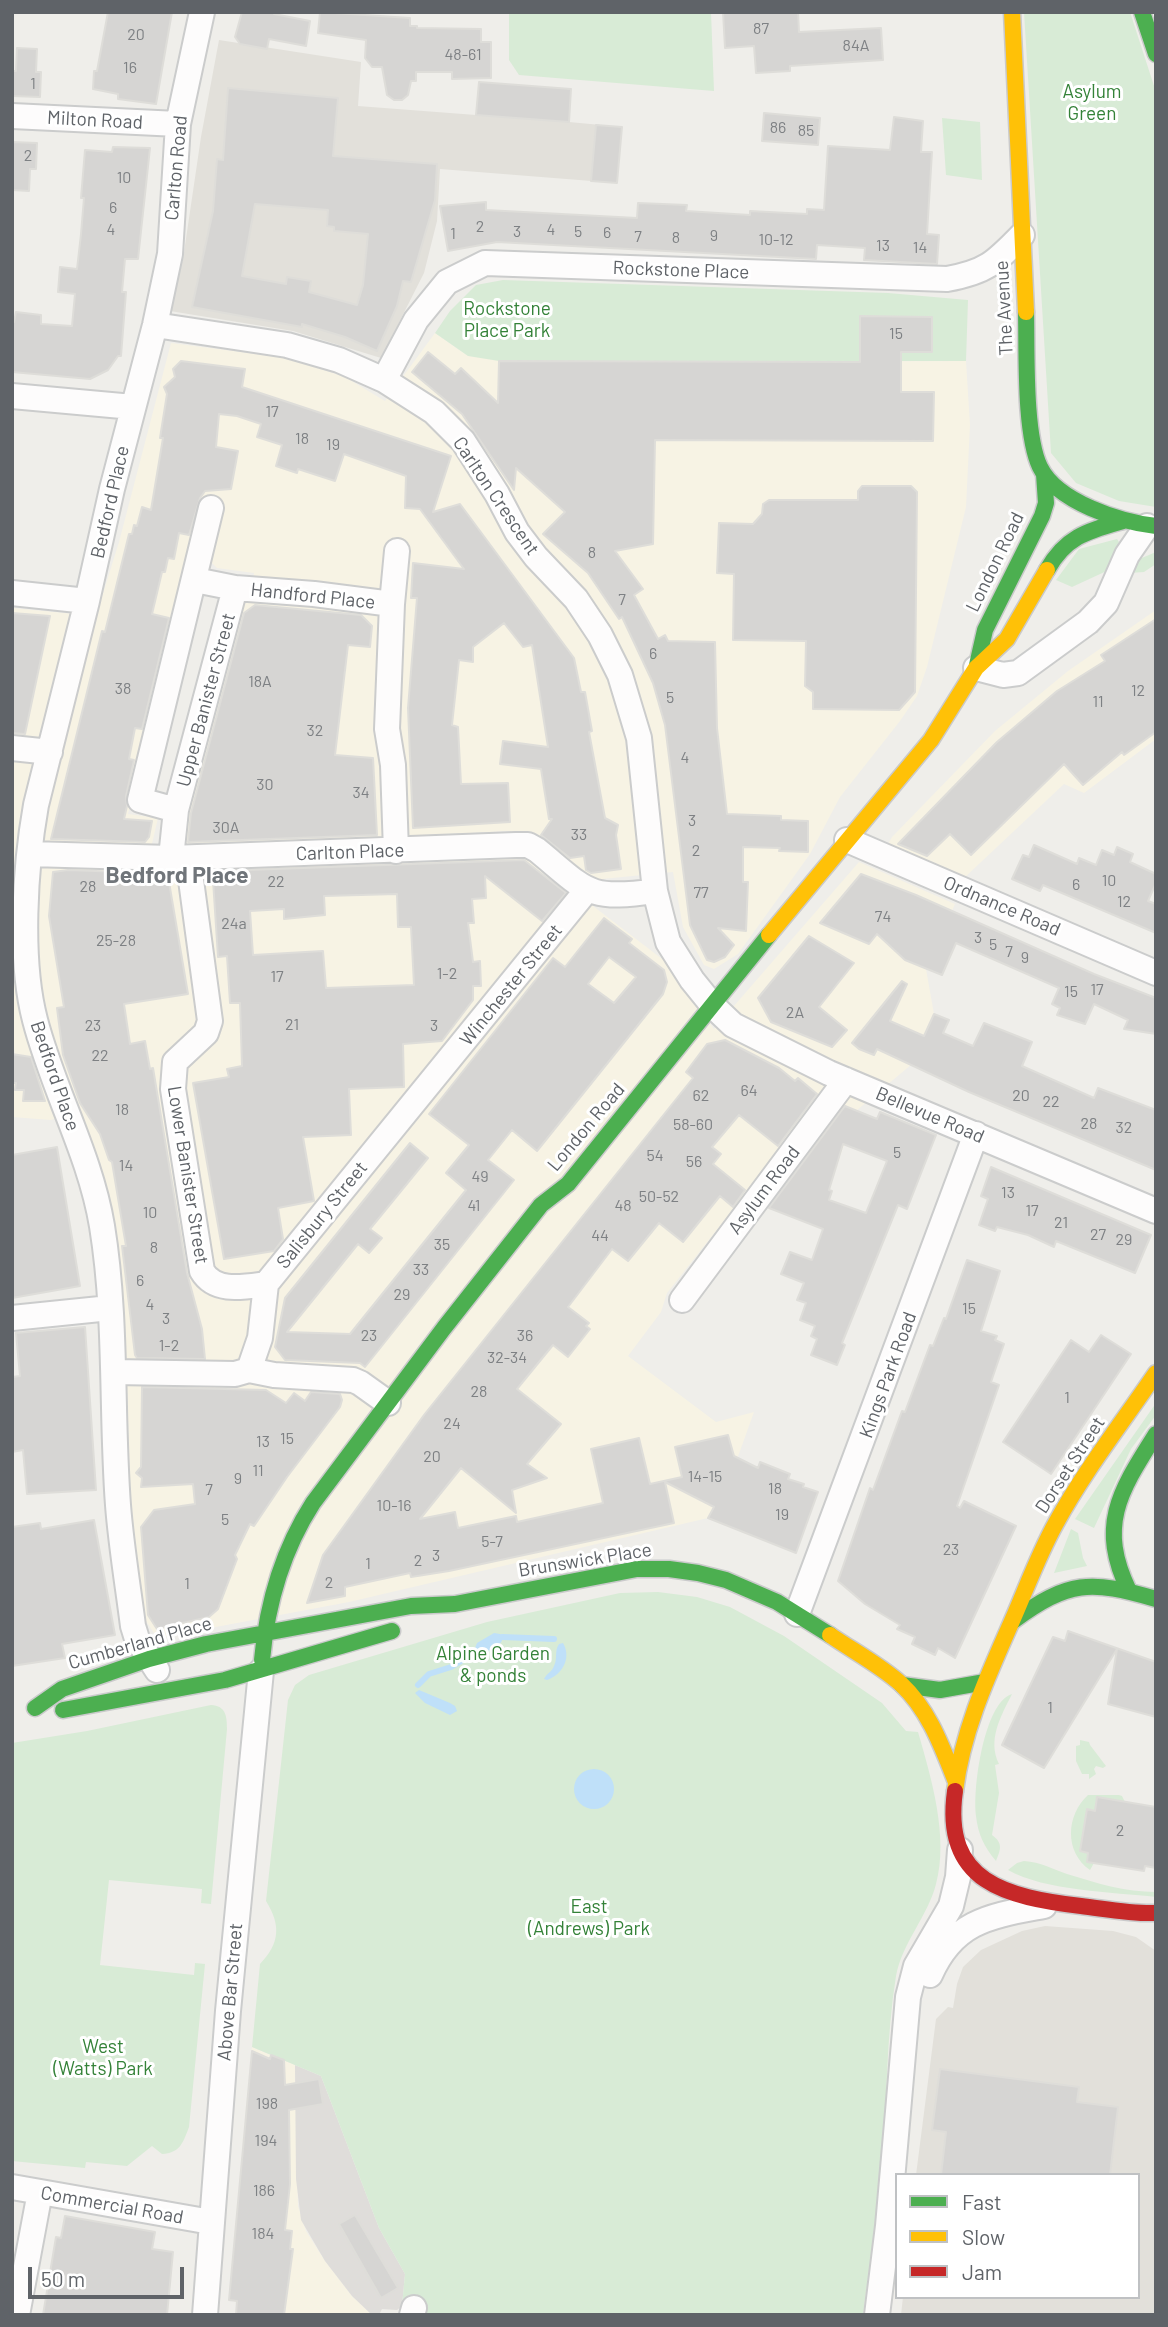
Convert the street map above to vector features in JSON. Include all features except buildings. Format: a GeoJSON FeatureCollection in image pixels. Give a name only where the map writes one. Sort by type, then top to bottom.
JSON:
{"type":"FeatureCollection","features":[{"type":"Feature","properties":{"kind":"main road","name":"The Avenue"},"geometry":{"type":"LineString","coordinates":[[1012,12],[1031,429],[1037,459],[1044,474]]}},
{"type":"Feature","properties":{"kind":"main road"},"geometry":{"type":"LineString","coordinates":[[1142,12],[1156,54]]}},
{"type":"Feature","properties":{"kind":"main road"},"geometry":{"type":"LineString","coordinates":[[1044,474],[1077,501],[1142,524]]}},
{"type":"Feature","properties":{"kind":"main road","name":"London Road"},"geometry":{"type":"LineString","coordinates":[[976,668],[985,630],[1042,516],[1046,503],[1044,474]]}},
{"type":"Feature","properties":{"kind":"main road","name":"London Road"},"geometry":{"type":"LineString","coordinates":[[261,1671],[264,1633],[283,1565],[303,1518],[405,1378],[541,1205],[568,1184],[931,740],[976,668],[1007,639],[1057,552],[1064,544],[1082,533],[1142,524]]}},
{"type":"Feature","properties":{"kind":"main road","name":"Dorset Street"},"geometry":{"type":"LineString","coordinates":[[956,1782],[969,1725],[985,1682],[1059,1516],[1156,1373]]}},
{"type":"Feature","properties":{"kind":"main road"},"geometry":{"type":"LineString","coordinates":[[1129,1591],[1116,1564],[1113,1523],[1125,1482],[1156,1434]]}},
{"type":"Feature","properties":{"kind":"main road","name":"Brunswick Place"},"geometry":{"type":"LineString","coordinates":[[264,1633],[411,1606],[455,1604],[637,1569],[660,1567],[706,1573],[726,1578],[797,1614],[902,1685],[932,1727],[956,1782]]}},
{"type":"Feature","properties":{"kind":"main road"},"geometry":{"type":"LineString","coordinates":[[1012,1622],[1055,1592],[1077,1585],[1129,1591],[1156,1599]]}},
{"type":"Feature","properties":{"kind":"main road","name":"Brunswick Place"},"geometry":{"type":"LineString","coordinates":[[261,1671],[419,1622],[455,1604]]}},
{"type":"Feature","properties":{"kind":"main road","name":"Cumberland Place"},"geometry":{"type":"LineString","coordinates":[[261,1671],[63,1710],[29,1709],[62,1689],[149,1659],[264,1633]]}},
{"type":"Feature","properties":{"kind":"main road","name":"Brunswick Place"},"geometry":{"type":"LineString","coordinates":[[902,1685],[940,1690],[985,1682]]}},
{"type":"Feature","properties":{"kind":"main road"},"geometry":{"type":"LineString","coordinates":[[956,1782],[954,1810],[960,1850],[967,1863],[988,1882],[999,1888],[1060,1903],[1152,1916]]}},
{"type":"Feature","properties":{"kind":"street","name":"Carlton Road"},"geometry":{"type":"LineString","coordinates":[[155,325],[170,254],[178,124],[202,12]]}},
{"type":"Feature","properties":{"kind":"street","name":"Milton Road"},"geometry":{"type":"LineString","coordinates":[[12,116],[178,124]]}},
{"type":"Feature","properties":{"kind":"street","name":"Rockstone Place"},"geometry":{"type":"LineString","coordinates":[[384,380],[416,320],[447,282],[485,263],[947,279],[984,269],[1022,235]]}},
{"type":"Feature","properties":{"kind":"street","name":"Carlton Crescent"},"geometry":{"type":"LineString","coordinates":[[155,325],[287,345],[339,360],[384,380],[434,412],[463,441],[497,494],[517,532],[536,557],[576,599],[600,635],[620,675],[639,738],[654,891],[668,942],[712,1006]]}},
{"type":"Feature","properties":{"kind":"street","name":"Bedford Place"},"geometry":{"type":"LineString","coordinates":[[155,325],[36,805],[30,854],[23,1017],[87,1165],[97,1201],[110,1308],[120,1519],[133,1626],[149,1659],[167,1678],[188,1686]]}},
{"type":"Feature","properties":{"kind":"street"},"geometry":{"type":"LineString","coordinates":[[12,396],[133,407]]}},
{"type":"Feature","properties":{"kind":"street","name":"Upper Banister Street"},"geometry":{"type":"LineString","coordinates":[[176,810],[141,800],[212,508]]}},
{"type":"Feature","properties":{"kind":"street"},"geometry":{"type":"LineString","coordinates":[[976,668],[1003,675],[1026,670],[1098,613],[1112,592],[1142,524]]}},
{"type":"Feature","properties":{"kind":"street"},"geometry":{"type":"LineString","coordinates":[[396,851],[393,765],[387,729],[397,551]]}},
{"type":"Feature","properties":{"kind":"street","name":"Upper Banister Street"},"geometry":{"type":"LineString","coordinates":[[179,858],[176,810],[235,588],[195,580]]}},
{"type":"Feature","properties":{"kind":"street","name":"Handford Place"},"geometry":{"type":"LineString","coordinates":[[235,588],[392,604]]}},
{"type":"Feature","properties":{"kind":"street"},"geometry":{"type":"LineString","coordinates":[[12,593],[87,601]]}},
{"type":"Feature","properties":{"kind":"street"},"geometry":{"type":"LineString","coordinates":[[12,748],[50,752]]}},
{"type":"Feature","properties":{"kind":"street","name":"Ordnance Road"},"geometry":{"type":"LineString","coordinates":[[847,840],[1156,973]]}},
{"type":"Feature","properties":{"kind":"street","name":"Carlton Place"},"geometry":{"type":"LineString","coordinates":[[30,854],[179,858],[528,845],[586,891]]}},
{"type":"Feature","properties":{"kind":"street","name":"Lower Banister Street"},"geometry":{"type":"LineString","coordinates":[[179,858],[210,1010],[206,1033],[175,1062],[172,1074],[202,1271],[213,1284],[266,1284]]}},
{"type":"Feature","properties":{"kind":"street"},"geometry":{"type":"LineString","coordinates":[[586,891],[617,896],[654,891]]}},
{"type":"Feature","properties":{"kind":"street","name":"Winchester Street"},"geometry":{"type":"LineString","coordinates":[[435,1078],[586,891]]}},
{"type":"Feature","properties":{"kind":"street","name":"Bellevue Road"},"geometry":{"type":"LineString","coordinates":[[712,1006],[733,1025],[846,1080],[1156,1211]]}},
{"type":"Feature","properties":{"kind":"street","name":"Salisbury Street"},"geometry":{"type":"LineString","coordinates":[[249,1370],[260,1338],[266,1284],[435,1078]]}},
{"type":"Feature","properties":{"kind":"street","name":"Asylum Road"},"geometry":{"type":"LineString","coordinates":[[682,1300],[846,1080]]}},
{"type":"Feature","properties":{"kind":"street","name":"Kings Park Road"},"geometry":{"type":"LineString","coordinates":[[797,1614],[976,1134]]}},
{"type":"Feature","properties":{"kind":"street"},"geometry":{"type":"LineString","coordinates":[[12,1318],[110,1308]]}},
{"type":"Feature","properties":{"kind":"street"},"geometry":{"type":"LineString","coordinates":[[114,1372],[235,1374],[249,1370],[274,1375],[353,1380],[388,1403]]}},
{"type":"Feature","properties":{"kind":"street","name":"Above Bar Street"},"geometry":{"type":"LineString","coordinates":[[205,2315],[233,1947],[261,1671]]}},
{"type":"Feature","properties":{"kind":"street"},"geometry":{"type":"LineString","coordinates":[[877,2315],[908,1997],[916,1966],[951,1906],[958,1877],[960,1850]]}},
{"type":"Feature","properties":{"kind":"street"},"geometry":{"type":"LineString","coordinates":[[907,2026],[932,1969],[942,1951],[956,1935],[969,1926],[996,1915],[1060,1903]]}},
{"type":"Feature","properties":{"kind":"street","name":"Commercial Road"},"geometry":{"type":"LineString","coordinates":[[12,2187],[211,2222]]}},
{"type":"Feature","properties":{"kind":"street"},"geometry":{"type":"LineString","coordinates":[[17,2315],[40,2192]]}},
{"type":"Feature","properties":{"kind":"shaded area"},"geometry":{"type":"Polygon","coordinates":[[[219,40],[361,62],[358,106],[476,115],[479,82],[571,90],[569,122],[622,127],[617,183],[440,169],[437,221],[424,273],[381,358],[293,331],[170,311],[183,259],[219,40]]]}},
{"type":"Feature","properties":{"kind":"shaded area"},"geometry":{"type":"Polygon","coordinates":[[[435,333],[468,356],[655,362],[966,361],[970,425],[966,507],[927,667],[917,696],[840,797],[810,854],[738,954],[714,969],[704,965],[683,927],[673,872],[592,880],[524,834],[508,831],[179,848],[237,611],[249,600],[254,573],[217,568],[212,563],[207,503],[128,814],[158,818],[147,865],[524,853],[666,962],[714,1029],[859,862],[955,904],[926,969],[934,1014],[912,1064],[856,1111],[834,1174],[780,1150],[667,1293],[661,1312],[628,1356],[716,1422],[754,1412],[736,1462],[708,1518],[349,1602],[157,1638],[143,1616],[131,1512],[125,1326],[113,1223],[100,1162],[78,1112],[51,1120],[12,1117],[15,1055],[12,1033],[12,608],[96,616],[119,542],[171,343],[287,358],[345,377],[385,401],[435,333]]]}},
{"type":"Feature","properties":{"kind":"shaded area"},"geometry":{"type":"Polygon","coordinates":[[[1156,610],[1156,739],[1084,793],[1064,784],[963,879],[888,844],[995,731],[1068,671],[1156,610]]]}},
{"type":"Feature","properties":{"kind":"shaded area"},"geometry":{"type":"Polygon","coordinates":[[[1045,1926],[1113,1931],[1136,1937],[1156,1951],[1156,2315],[901,2315],[903,2299],[1140,2299],[1140,2173],[916,2173],[936,2019],[948,2007],[953,2008],[963,1967],[981,1950],[1022,1931],[1045,1926]]]}},
{"type":"Feature","properties":{"kind":"shaded area"},"geometry":{"type":"Polygon","coordinates":[[[252,2047],[295,2065],[298,2206],[306,2231],[325,2261],[352,2296],[372,2315],[236,2315],[237,2302],[229,2300],[252,2047]]]}},
{"type":"Feature","properties":{"kind":"shaded area"},"geometry":{"type":"Polygon","coordinates":[[[295,2065],[321,2076],[379,2228],[405,2274],[402,2306],[397,2310],[382,2309],[379,2315],[372,2315],[352,2296],[325,2261],[301,2220],[296,2179],[295,2065]]]}},
{"type":"Feature","properties":{"kind":"green space"},"geometry":{"type":"Polygon","coordinates":[[[509,12],[711,12],[714,91],[519,75],[509,60],[509,12]]]}},
{"type":"Feature","properties":{"kind":"green space","name":"Asylum Green"},"geometry":{"type":"Polygon","coordinates":[[[1024,12],[1130,12],[1156,92],[1156,507],[1119,501],[1076,483],[1051,453],[1024,12]]]}},
{"type":"Feature","properties":{"kind":"green space"},"geometry":{"type":"Polygon","coordinates":[[[942,118],[980,122],[982,180],[946,175],[942,118]]]}},
{"type":"Feature","properties":{"kind":"green space","name":"Rockstone Place Park"},"geometry":{"type":"Polygon","coordinates":[[[503,280],[888,293],[968,300],[966,361],[499,361],[468,356],[435,333],[450,311],[476,285],[503,280]]]}},
{"type":"Feature","properties":{"kind":"green space"},"geometry":{"type":"Polygon","coordinates":[[[1117,539],[1119,542],[1111,569],[1072,587],[1056,580],[1079,549],[1117,539]]]}},
{"type":"Feature","properties":{"kind":"green space"},"geometry":{"type":"Polygon","coordinates":[[[1156,552],[1156,564],[1144,572],[1129,573],[1137,560],[1156,552]]]}},
{"type":"Feature","properties":{"kind":"green space"},"geometry":{"type":"Polygon","coordinates":[[[1156,1403],[1156,1415],[1131,1449],[1094,1528],[1075,1519],[1156,1403]]]}},
{"type":"Feature","properties":{"kind":"green space"},"geometry":{"type":"Polygon","coordinates":[[[1071,1529],[1078,1533],[1087,1566],[1054,1573],[1071,1529]]]}},
{"type":"Feature","properties":{"kind":"green space","name":"East (Andrews) Park"},"geometry":{"type":"Polygon","coordinates":[[[658,1592],[697,1597],[730,1607],[784,1636],[882,1703],[906,1731],[918,1732],[937,1807],[939,1866],[932,1896],[904,1952],[896,1976],[881,2181],[863,2315],[423,2315],[402,2306],[405,2274],[379,2228],[321,2076],[252,2047],[260,1964],[271,1949],[276,1934],[274,1918],[266,1901],[288,1700],[295,1685],[309,1675],[487,1622],[620,1593],[658,1592]]]}},
{"type":"Feature","properties":{"kind":"green space"},"geometry":{"type":"Polygon","coordinates":[[[1012,1694],[1000,1719],[994,1746],[999,1764],[995,1765],[999,1793],[992,1835],[1000,1846],[996,1861],[978,1829],[976,1787],[987,1729],[1002,1700],[1012,1694]]]}},
{"type":"Feature","properties":{"kind":"green space","name":"West (Watts) Park"},"geometry":{"type":"Polygon","coordinates":[[[211,1705],[220,1707],[225,1712],[227,1729],[211,1904],[201,1903],[202,1889],[109,1880],[100,1965],[194,1975],[195,1963],[205,1964],[189,2127],[185,2138],[173,2152],[162,2154],[152,2146],[127,2166],[86,2162],[85,2168],[12,2161],[12,1743],[87,1731],[211,1705]]]}},
{"type":"Feature","properties":{"kind":"green space"},"geometry":{"type":"Polygon","coordinates":[[[1080,1740],[1089,1742],[1106,1766],[1096,1766],[1096,1774],[1089,1779],[1089,1774],[1082,1774],[1076,1761],[1076,1746],[1080,1745],[1080,1740]]]}},
{"type":"Feature","properties":{"kind":"green space"},"geometry":{"type":"Polygon","coordinates":[[[1088,1795],[1119,1795],[1125,1802],[1097,1797],[1095,1811],[1087,1810],[1087,1862],[1094,1863],[1090,1870],[1076,1854],[1071,1833],[1075,1813],[1088,1795]]]}},
{"type":"Feature","properties":{"kind":"green space"},"geometry":{"type":"Polygon","coordinates":[[[1024,1861],[1111,1886],[1156,1892],[1156,1897],[1060,1886],[1023,1877],[1008,1870],[1024,1861]]]}},
{"type":"Feature","properties":{"kind":"water"},"geometry":{"type":"Polygon","coordinates":[[[494,1633],[503,1638],[499,1645],[486,1652],[479,1652],[475,1648],[477,1643],[494,1633]]]}},
{"type":"Feature","properties":{"kind":"water"},"geometry":{"type":"Polygon","coordinates":[[[563,1643],[566,1649],[564,1665],[552,1678],[544,1679],[554,1666],[559,1644],[563,1643]]]}},
{"type":"Feature","properties":{"kind":"water"},"geometry":{"type":"Polygon","coordinates":[[[419,1690],[450,1703],[457,1711],[450,1715],[425,1703],[415,1693],[419,1690]]]}},
{"type":"Feature","properties":{"kind":"water"},"geometry":{"type":"Polygon","coordinates":[[[594,1769],[608,1775],[614,1789],[608,1803],[594,1809],[580,1803],[574,1789],[580,1775],[594,1769]]]}},
{"type":"Feature","properties":{"kind":"waterway"},"geometry":{"type":"LineString","coordinates":[[502,1637],[554,1639]]}},
{"type":"Feature","properties":{"kind":"waterway"},"geometry":{"type":"LineString","coordinates":[[418,1685],[429,1674],[451,1667],[478,1651]]}},
{"type":"Feature","properties":{"kind":"traffic: fast"},"geometry":{"type":"LineString","coordinates":[[1142,12],[1156,54]]}},
{"type":"Feature","properties":{"kind":"traffic: fast"},"geometry":{"type":"LineString","coordinates":[[1026,312],[1029,414],[1031,434],[1040,467],[1048,479],[1075,500],[1108,515],[1156,526]]}},
{"type":"Feature","properties":{"kind":"traffic: fast"},"geometry":{"type":"LineString","coordinates":[[977,665],[985,630],[1042,516],[1046,503],[1044,474]]}},
{"type":"Feature","properties":{"kind":"traffic: fast"},"geometry":{"type":"LineString","coordinates":[[1047,570],[1070,542],[1089,532],[1123,521]]}},
{"type":"Feature","properties":{"kind":"traffic: fast"},"geometry":{"type":"LineString","coordinates":[[262,1660],[278,1578],[293,1540],[313,1503],[444,1328],[541,1205],[568,1184],[769,935]]}},
{"type":"Feature","properties":{"kind":"traffic: fast"},"geometry":{"type":"LineString","coordinates":[[1129,1591],[1119,1568],[1115,1547],[1117,1509],[1132,1473],[1156,1434]]}},
{"type":"Feature","properties":{"kind":"traffic: fast"},"geometry":{"type":"LineString","coordinates":[[35,1708],[62,1689],[149,1659],[206,1644],[411,1606],[455,1604],[637,1569],[669,1569],[726,1580],[777,1602],[830,1635]]}},
{"type":"Feature","properties":{"kind":"traffic: fast"},"geometry":{"type":"LineString","coordinates":[[1013,1621],[1050,1598],[1081,1587],[1114,1589],[1156,1599]]}},
{"type":"Feature","properties":{"kind":"traffic: fast"},"geometry":{"type":"LineString","coordinates":[[63,1710],[225,1680],[392,1631]]}},
{"type":"Feature","properties":{"kind":"traffic: fast"},"geometry":{"type":"LineString","coordinates":[[902,1685],[940,1690],[985,1682]]}},
{"type":"Feature","properties":{"kind":"traffic: slow"},"geometry":{"type":"LineString","coordinates":[[1012,12],[1026,312]]}},
{"type":"Feature","properties":{"kind":"traffic: slow"},"geometry":{"type":"LineString","coordinates":[[769,935],[931,740],[976,668],[1007,639],[1047,570]]}},
{"type":"Feature","properties":{"kind":"traffic: slow"},"geometry":{"type":"LineString","coordinates":[[955,1791],[963,1749],[976,1709],[1043,1549],[1079,1484],[1156,1373]]}},
{"type":"Feature","properties":{"kind":"traffic: slow"},"geometry":{"type":"LineString","coordinates":[[830,1635],[884,1671],[911,1694],[934,1730],[956,1782]]}},
{"type":"Feature","properties":{"kind":"traffic: jam"},"geometry":{"type":"LineString","coordinates":[[955,1791],[954,1822],[959,1847],[970,1865],[985,1880],[1028,1897],[1128,1912],[1156,1913]]}},
{"type":"Feature","properties":{"kind":"district","name":"Bedford Place"},"geometry":{"type":"Point","coordinates":[177,875]}},
{"type":"Feature","properties":{"kind":"park label","name":"Alpine Garden & ponds"},"geometry":{"type":"Point","coordinates":[493,1665]}}]}
